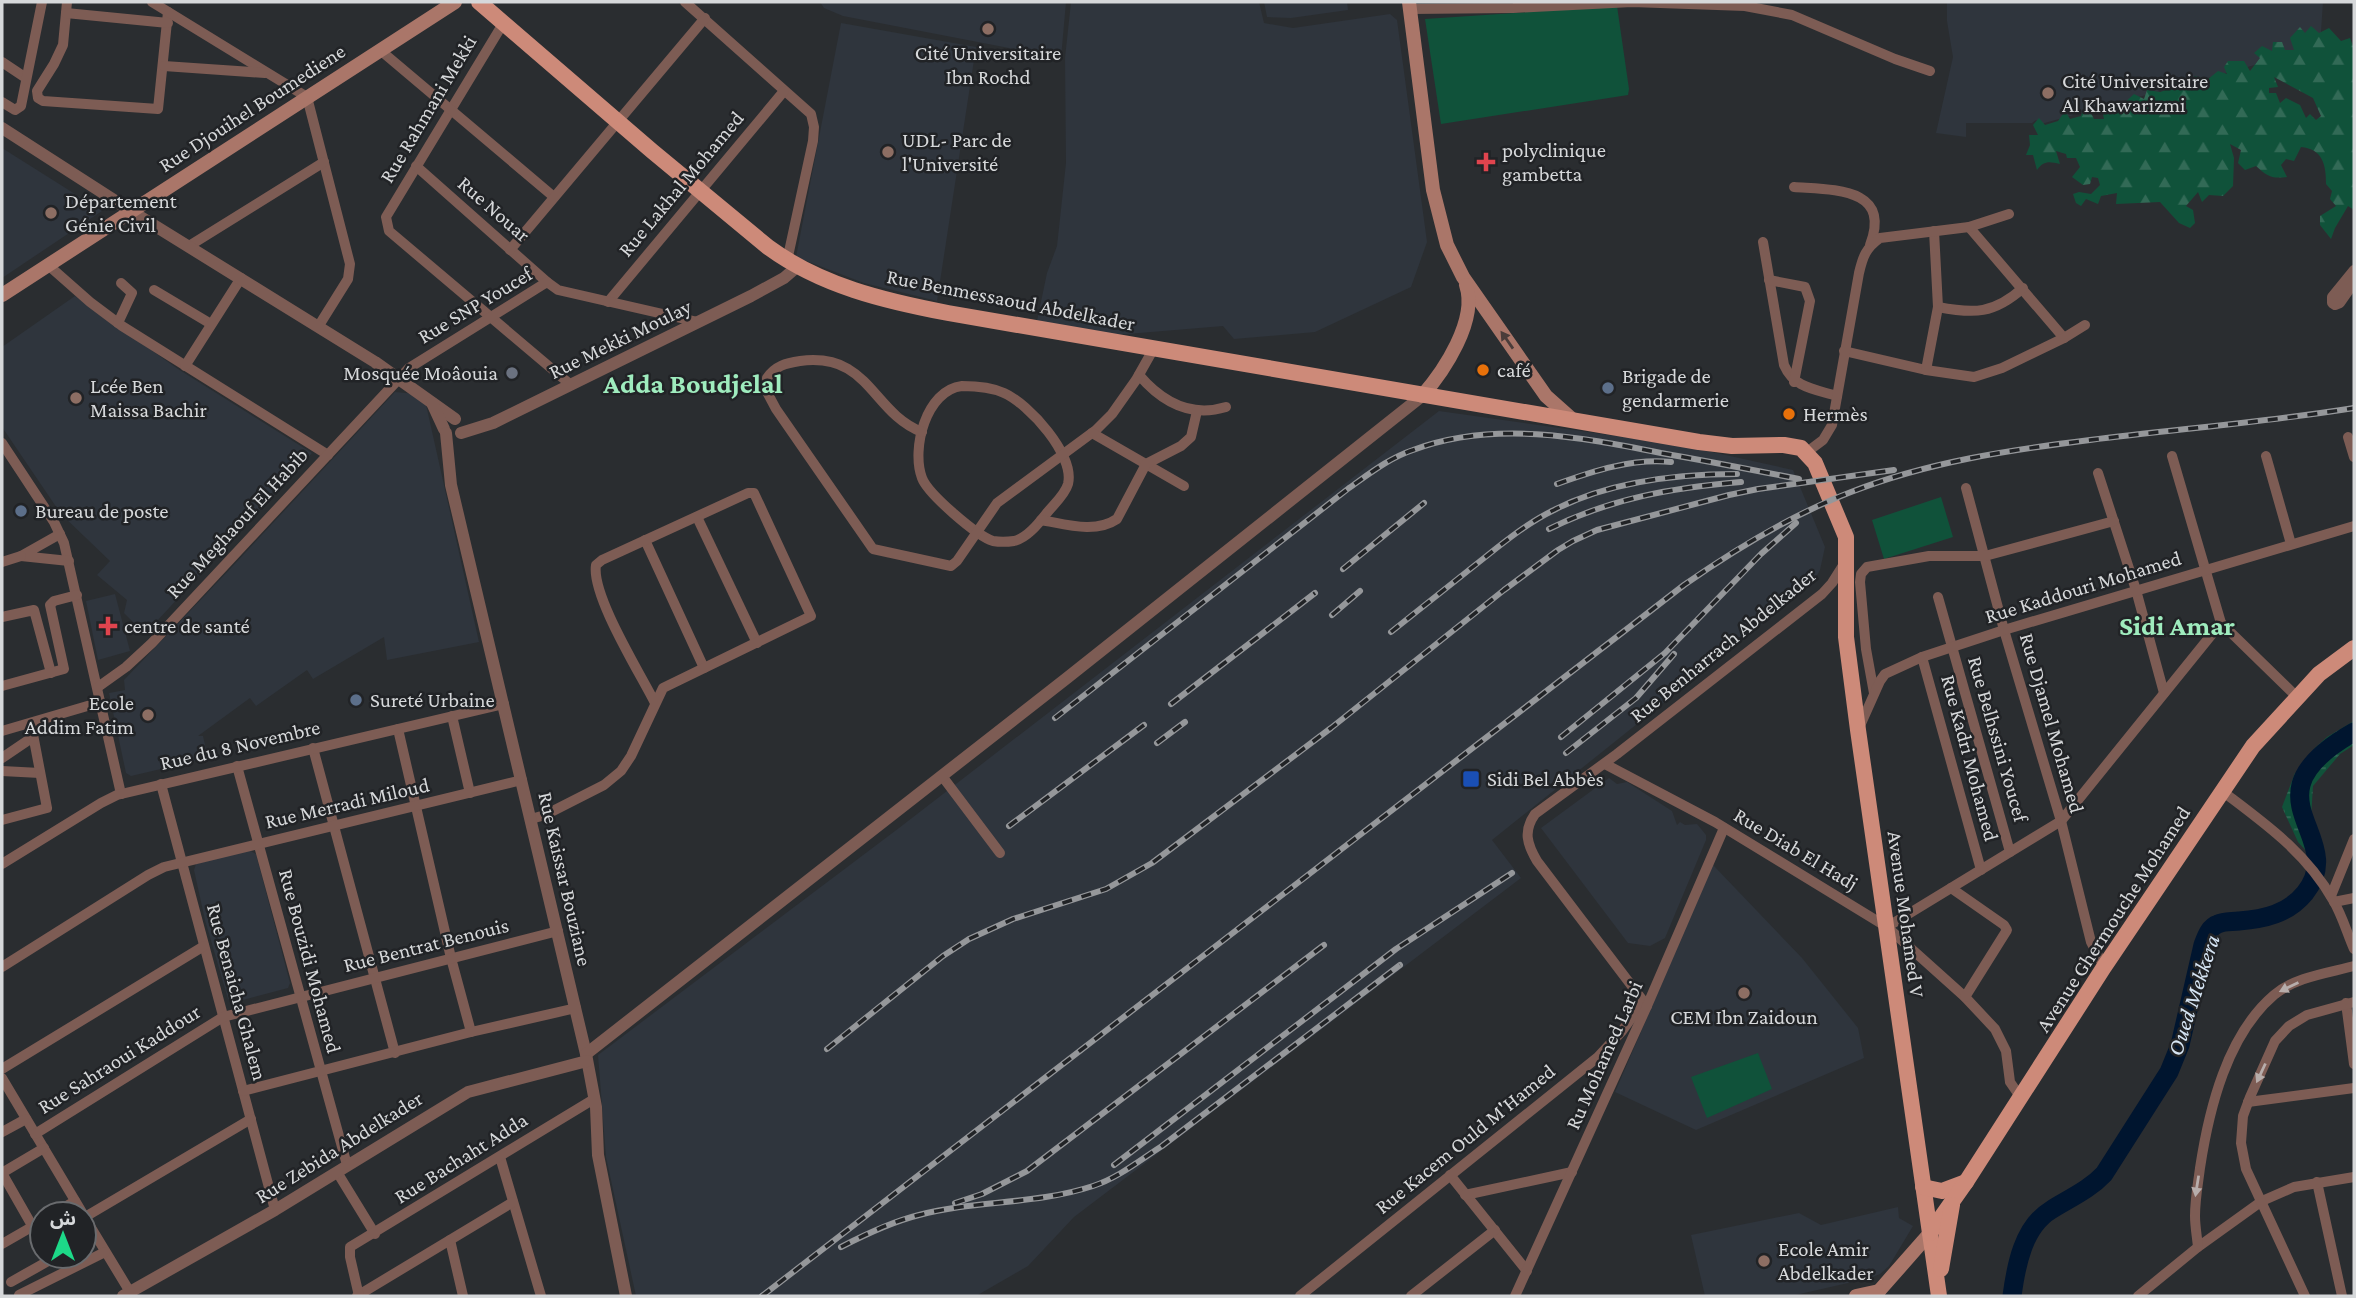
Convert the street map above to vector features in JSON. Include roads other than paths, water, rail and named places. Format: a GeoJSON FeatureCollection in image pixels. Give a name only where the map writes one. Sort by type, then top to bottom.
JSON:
{"type":"FeatureCollection","features":[{"type":"Feature","properties":{"kind":"main road","name":"Rue Djouihel Boumediene"},"geometry":{"type":"LineString","coordinates":[[2,295],[455,2]]}},
{"type":"Feature","properties":{"kind":"main road","name":"Rue Benmessaoud Abdelkader"},"geometry":{"type":"LineString","coordinates":[[479,2],[701,191],[793,264],[832,282],[907,305],[1422,396],[1699,442],[1732,446],[1784,445],[1807,452]]}},
{"type":"Feature","properties":{"kind":"main road"},"geometry":{"type":"LineString","coordinates":[[1410,6],[1433,190],[1447,245],[1464,277],[1546,396],[1573,420]]}},
{"type":"Feature","properties":{"kind":"main road"},"geometry":{"type":"LineString","coordinates":[[1422,396],[1438,377],[1459,338],[1468,306],[1464,277]]}},
{"type":"Feature","properties":{"kind":"main road"},"geometry":{"type":"LineString","coordinates":[[1539,414],[1546,396]]}},
{"type":"Feature","properties":{"kind":"main road","name":"Avenue Mohamed V"},"geometry":{"type":"LineString","coordinates":[[1807,452],[1818,469],[1846,537],[1846,637],[1939,1296]]}},
{"type":"Feature","properties":{"kind":"main road","name":"Avenue Ghermouche Mohamed"},"geometry":{"type":"LineString","coordinates":[[1930,1233],[2253,746],[2319,674],[2354,648]]}},
{"type":"Feature","properties":{"kind":"main road"},"geometry":{"type":"LineString","coordinates":[[1923,1187],[1942,1191],[1966,1182]]}},
{"type":"Feature","properties":{"kind":"main road"},"geometry":{"type":"LineString","coordinates":[[1939,1296],[1943,1249],[1953,1201]]}},
{"type":"Feature","properties":{"kind":"main road"},"geometry":{"type":"LineString","coordinates":[[1857,1296],[1883,1294],[1930,1233]]}},
{"type":"Feature","properties":{"kind":"street"},"geometry":{"type":"LineString","coordinates":[[2,102],[19,109],[42,2]]}},
{"type":"Feature","properties":{"kind":"street"},"geometry":{"type":"LineString","coordinates":[[67,2],[63,45],[37,91],[41,100],[156,109],[160,106],[168,17]]}},
{"type":"Feature","properties":{"kind":"street"},"geometry":{"type":"LineString","coordinates":[[152,2],[168,17],[307,97],[350,272],[346,284],[318,327]]}},
{"type":"Feature","properties":{"kind":"street"},"geometry":{"type":"LineString","coordinates":[[685,2],[811,114],[814,127],[793,264]]}},
{"type":"Feature","properties":{"kind":"street"},"geometry":{"type":"LineString","coordinates":[[1410,6],[1632,2],[1745,6],[1792,15],[1930,71]]}},
{"type":"Feature","properties":{"kind":"street"},"geometry":{"type":"LineString","coordinates":[[66,13],[168,17]]}},
{"type":"Feature","properties":{"kind":"street"},"geometry":{"type":"LineString","coordinates":[[510,250],[705,18]]}},
{"type":"Feature","properties":{"kind":"street","name":"Rue Rahmani Mekki"},"geometry":{"type":"LineString","coordinates":[[492,317],[389,231],[386,217],[504,22]]}},
{"type":"Feature","properties":{"kind":"street"},"geometry":{"type":"LineString","coordinates":[[380,50],[554,197]]}},
{"type":"Feature","properties":{"kind":"street"},"geometry":{"type":"LineString","coordinates":[[2,62],[26,78]]}},
{"type":"Feature","properties":{"kind":"street"},"geometry":{"type":"LineString","coordinates":[[164,66],[267,74]]}},
{"type":"Feature","properties":{"kind":"street","name":"Rue Lakhal Mohamed"},"geometry":{"type":"LineString","coordinates":[[608,302],[784,91]]}},
{"type":"Feature","properties":{"kind":"street"},"geometry":{"type":"LineString","coordinates":[[2,128],[399,378],[430,400],[454,428]]}},
{"type":"Feature","properties":{"kind":"street"},"geometry":{"type":"LineString","coordinates":[[189,246],[324,162]]}},
{"type":"Feature","properties":{"kind":"street","name":"Rue Nouar"},"geometry":{"type":"LineString","coordinates":[[416,166],[547,282]]}},
{"type":"Feature","properties":{"kind":"street"},"geometry":{"type":"LineString","coordinates":[[1794,187],[1840,191],[1865,199],[1870,203],[1874,217],[1874,233],[1861,263],[1828,433],[1807,452]]}},
{"type":"Feature","properties":{"kind":"street"},"geometry":{"type":"LineString","coordinates":[[1870,245],[1881,238],[1969,227],[2010,214]]}},
{"type":"Feature","properties":{"kind":"street"},"geometry":{"type":"LineString","coordinates":[[1969,227],[2064,338]]}},
{"type":"Feature","properties":{"kind":"street"},"geometry":{"type":"LineString","coordinates":[[1926,370],[1938,307],[1934,231]]}},
{"type":"Feature","properties":{"kind":"street"},"geometry":{"type":"LineString","coordinates":[[1763,242],[1784,365],[1794,382],[1837,396]]}},
{"type":"Feature","properties":{"kind":"street","name":"Rue Mekki Moulay"},"geometry":{"type":"LineString","coordinates":[[454,428],[493,423],[751,296],[784,278],[793,264]]}},
{"type":"Feature","properties":{"kind":"street"},"geometry":{"type":"LineString","coordinates":[[48,265],[118,323],[328,455]]}},
{"type":"Feature","properties":{"kind":"street"},"geometry":{"type":"LineString","coordinates":[[184,366],[241,278]]}},
{"type":"Feature","properties":{"kind":"street"},"geometry":{"type":"LineString","coordinates":[[1769,280],[1805,287],[1809,293],[1810,301],[1794,382]]}},
{"type":"Feature","properties":{"kind":"street","name":"Rue SNP Youcef"},"geometry":{"type":"LineString","coordinates":[[399,378],[414,364],[547,282],[555,290],[698,322]]}},
{"type":"Feature","properties":{"kind":"street"},"geometry":{"type":"LineString","coordinates":[[118,323],[132,293],[121,283]]}},
{"type":"Feature","properties":{"kind":"street"},"geometry":{"type":"LineString","coordinates":[[1938,307],[1959,311],[1992,309],[2008,302],[2023,288]]}},
{"type":"Feature","properties":{"kind":"street"},"geometry":{"type":"LineString","coordinates":[[154,290],[211,324]]}},
{"type":"Feature","properties":{"kind":"street"},"geometry":{"type":"LineString","coordinates":[[492,317],[571,385]]}},
{"type":"Feature","properties":{"kind":"street"},"geometry":{"type":"LineString","coordinates":[[1844,351],[1926,370],[1974,377],[2002,368],[2085,325]]}},
{"type":"Feature","properties":{"kind":"street"},"geometry":{"type":"LineString","coordinates":[[922,432],[892,414],[866,382],[845,368],[815,361],[801,361],[778,367],[767,378],[768,394],[776,409],[874,550],[953,565],[997,503],[1092,433],[1112,414],[1154,348]]}},
{"type":"Feature","properties":{"kind":"street"},"geometry":{"type":"LineString","coordinates":[[1139,375],[1163,398],[1180,407],[1197,411],[1226,407]]}},
{"type":"Feature","properties":{"kind":"street","name":"Rue Meghaouf El Habib"},"geometry":{"type":"LineString","coordinates":[[98,687],[126,667],[152,643],[399,378]]}},
{"type":"Feature","properties":{"kind":"street"},"geometry":{"type":"LineString","coordinates":[[962,386],[990,388],[1002,392],[1023,405],[1063,454],[1068,467],[1067,487],[1041,520],[1016,541],[993,541],[934,496],[923,482],[920,456],[922,432],[925,418],[948,390],[962,386]]}},
{"type":"Feature","properties":{"kind":"street"},"geometry":{"type":"LineString","coordinates":[[587,1057],[1422,396]]}},
{"type":"Feature","properties":{"kind":"street"},"geometry":{"type":"LineString","coordinates":[[1041,520],[1082,527],[1109,525],[1123,511],[1146,464],[1191,438],[1197,411]]}},
{"type":"Feature","properties":{"kind":"street","name":"Rue Kaissar Bouziane"},"geometry":{"type":"LineString","coordinates":[[454,428],[449,473],[587,1057],[594,1098],[598,1155],[626,1296]]}},
{"type":"Feature","properties":{"kind":"street"},"geometry":{"type":"LineString","coordinates":[[1092,433],[1184,486]]}},
{"type":"Feature","properties":{"kind":"street"},"geometry":{"type":"LineString","coordinates":[[2348,437],[2354,457]]}},
{"type":"Feature","properties":{"kind":"street"},"geometry":{"type":"LineString","coordinates":[[2,443],[60,534],[77,594],[121,794]]}},
{"type":"Feature","properties":{"kind":"street"},"geometry":{"type":"LineString","coordinates":[[2172,456],[2221,623],[2297,696]]}},
{"type":"Feature","properties":{"kind":"street"},"geometry":{"type":"LineString","coordinates":[[2266,456],[2291,544]]}},
{"type":"Feature","properties":{"kind":"street"},"geometry":{"type":"LineString","coordinates":[[2098,472],[2136,590],[2164,693]]}},
{"type":"Feature","properties":{"kind":"street","name":"Rue Djamel Mohamed"},"geometry":{"type":"LineString","coordinates":[[1966,488],[2004,630],[2061,821],[2091,942],[2104,967]]}},
{"type":"Feature","properties":{"kind":"street"},"geometry":{"type":"LineString","coordinates":[[531,819],[545,815],[604,785],[621,771],[631,756],[663,688],[810,617],[812,613],[755,494],[748,493],[597,563],[596,570],[608,612],[655,703]]}},
{"type":"Feature","properties":{"kind":"street"},"geometry":{"type":"LineString","coordinates":[[697,517],[757,643]]}},
{"type":"Feature","properties":{"kind":"street"},"geometry":{"type":"LineString","coordinates":[[1874,694],[1866,649],[1860,583],[1861,574],[1867,568],[1929,556],[1985,556],[2114,520]]}},
{"type":"Feature","properties":{"kind":"street","name":"Rue Kaddouri Mohamed"},"geometry":{"type":"LineString","coordinates":[[1858,730],[1885,674],[1922,657],[2354,526]]}},
{"type":"Feature","properties":{"kind":"street"},"geometry":{"type":"LineString","coordinates":[[2,562],[21,556],[60,534]]}},
{"type":"Feature","properties":{"kind":"street"},"geometry":{"type":"LineString","coordinates":[[645,540],[704,668]]}},
{"type":"Feature","properties":{"kind":"street"},"geometry":{"type":"LineString","coordinates":[[21,556],[69,561]]}},
{"type":"Feature","properties":{"kind":"street","name":"Rue Benharrach Abdelkader"},"geometry":{"type":"LineString","coordinates":[[1645,1004],[1537,861],[1530,850],[1527,837],[1529,823],[1535,814],[1605,764],[1822,594],[1846,559]]}},
{"type":"Feature","properties":{"kind":"street"},"geometry":{"type":"LineString","coordinates":[[2,686],[62,670],[65,666],[50,604],[77,594]]}},
{"type":"Feature","properties":{"kind":"street","name":"Rue Belhssini Youcef"},"geometry":{"type":"LineString","coordinates":[[1938,597],[2010,852]]}},
{"type":"Feature","properties":{"kind":"street"},"geometry":{"type":"LineString","coordinates":[[2,617],[34,610],[51,673]]}},
{"type":"Feature","properties":{"kind":"street"},"geometry":{"type":"LineString","coordinates":[[1887,927],[2061,821],[2221,623]]}},
{"type":"Feature","properties":{"kind":"street","name":"Rue Kadri Mohamed"},"geometry":{"type":"LineString","coordinates":[[1922,657],[1981,870]]}},
{"type":"Feature","properties":{"kind":"street"},"geometry":{"type":"LineString","coordinates":[[2,731],[101,702]]}},
{"type":"Feature","properties":{"kind":"street","name":"Rue du 8 Novembre"},"geometry":{"type":"LineString","coordinates":[[2,864],[100,803],[121,794],[504,704]]}},
{"type":"Feature","properties":{"kind":"street"},"geometry":{"type":"LineString","coordinates":[[452,716],[470,793]]}},
{"type":"Feature","properties":{"kind":"street"},"geometry":{"type":"LineString","coordinates":[[2,820],[47,808],[31,724]]}},
{"type":"Feature","properties":{"kind":"street"},"geometry":{"type":"LineString","coordinates":[[398,729],[471,1032]]}},
{"type":"Feature","properties":{"kind":"street"},"geometry":{"type":"LineString","coordinates":[[2,758],[33,737]]}},
{"type":"Feature","properties":{"kind":"street"},"geometry":{"type":"LineString","coordinates":[[313,748],[395,1052]]}},
{"type":"Feature","properties":{"kind":"street","name":"Rue Diab El Hadj"},"geometry":{"type":"LineString","coordinates":[[1605,764],[1724,828],[1887,927],[1995,1029],[2003,1041],[2010,1082],[2021,1098]]}},
{"type":"Feature","properties":{"kind":"street","name":"Rue Bouzidi Mohamed"},"geometry":{"type":"LineString","coordinates":[[237,766],[321,1071],[342,1168],[375,1234]]}},
{"type":"Feature","properties":{"kind":"street"},"geometry":{"type":"LineString","coordinates":[[2,771],[40,773]]}},
{"type":"Feature","properties":{"kind":"street"},"geometry":{"type":"LineString","coordinates":[[942,776],[1000,853]]}},
{"type":"Feature","properties":{"kind":"street","name":"Rue Merradi Miloud"},"geometry":{"type":"LineString","coordinates":[[2,967],[148,874],[182,862],[522,780]]}},
{"type":"Feature","properties":{"kind":"street","name":"Rue Benaicha Ghalem"},"geometry":{"type":"LineString","coordinates":[[161,784],[275,1210]]}},
{"type":"Feature","properties":{"kind":"street"},"geometry":{"type":"LineString","coordinates":[[2221,791],[2276,832],[2302,856],[2333,899],[2354,949]]}},
{"type":"Feature","properties":{"kind":"street","name":"Ru Mohamed Larbi"},"geometry":{"type":"LineString","coordinates":[[1515,1296],[1724,828]]}},
{"type":"Feature","properties":{"kind":"street"},"geometry":{"type":"LineString","coordinates":[[2333,899],[2354,839]]}},
{"type":"Feature","properties":{"kind":"street"},"geometry":{"type":"LineString","coordinates":[[1951,888],[2004,925],[2007,930],[1965,998]]}},
{"type":"Feature","properties":{"kind":"street"},"geometry":{"type":"LineString","coordinates":[[2333,899],[2354,898]]}},
{"type":"Feature","properties":{"kind":"street","name":"Rue Bentrat Benouis"},"geometry":{"type":"LineString","coordinates":[[223,1017],[558,931]]}},
{"type":"Feature","properties":{"kind":"street"},"geometry":{"type":"LineString","coordinates":[[2,1069],[204,946]]}},
{"type":"Feature","properties":{"kind":"street"},"geometry":{"type":"LineString","coordinates":[[2198,1247],[2195,1199],[2207,1127],[2220,1082],[2236,1046],[2257,1014],[2276,993],[2305,979],[2354,966]]}},
{"type":"Feature","properties":{"kind":"street"},"geometry":{"type":"LineString","coordinates":[[2305,1296],[2246,1169],[2241,1143],[2244,1116],[2276,1041],[2289,1026],[2307,1016],[2350,1003],[2354,1064]]}},
{"type":"Feature","properties":{"kind":"street","name":"Rue Kacem Ould M'Hamed"},"geometry":{"type":"LineString","coordinates":[[1300,1296],[1598,1057],[1645,1004]]}},
{"type":"Feature","properties":{"kind":"street"},"geometry":{"type":"LineString","coordinates":[[243,1091],[471,1032],[576,1008]]}},
{"type":"Feature","properties":{"kind":"street","name":"Rue Sahraoui Kaddour"},"geometry":{"type":"LineString","coordinates":[[35,1134],[223,1017]]}},
{"type":"Feature","properties":{"kind":"street","name":"Rue Zebida Abdelkader"},"geometry":{"type":"LineString","coordinates":[[126,1294],[275,1210],[468,1092],[587,1057]]}},
{"type":"Feature","properties":{"kind":"street"},"geometry":{"type":"LineString","coordinates":[[2,1078],[74,1200]]}},
{"type":"Feature","properties":{"kind":"street"},"geometry":{"type":"LineString","coordinates":[[2248,1102],[2354,1088]]}},
{"type":"Feature","properties":{"kind":"street","name":"Rue Bachaht Adda"},"geometry":{"type":"LineString","coordinates":[[358,1296],[349,1250],[353,1245],[594,1098]]}},
{"type":"Feature","properties":{"kind":"street"},"geometry":{"type":"LineString","coordinates":[[2,1132],[26,1119]]}},
{"type":"Feature","properties":{"kind":"street"},"geometry":{"type":"LineString","coordinates":[[98,1208],[251,1119]]}},
{"type":"Feature","properties":{"kind":"street"},"geometry":{"type":"LineString","coordinates":[[28,1219],[2,1173],[44,1148]]}},
{"type":"Feature","properties":{"kind":"street"},"geometry":{"type":"LineString","coordinates":[[500,1157],[541,1296]]}},
{"type":"Feature","properties":{"kind":"street"},"geometry":{"type":"LineString","coordinates":[[1465,1195],[1572,1172]]}},
{"type":"Feature","properties":{"kind":"street"},"geometry":{"type":"LineString","coordinates":[[1450,1175],[1527,1271]]}},
{"type":"Feature","properties":{"kind":"street"},"geometry":{"type":"LineString","coordinates":[[2138,1296],[2198,1247],[2262,1201],[2294,1187],[2354,1177]]}},
{"type":"Feature","properties":{"kind":"street"},"geometry":{"type":"LineString","coordinates":[[2317,1182],[2342,1296]]}},
{"type":"Feature","properties":{"kind":"street"},"geometry":{"type":"LineString","coordinates":[[358,1296],[513,1202]]}},
{"type":"Feature","properties":{"kind":"street"},"geometry":{"type":"LineString","coordinates":[[2,1244],[28,1228]]}},
{"type":"Feature","properties":{"kind":"street"},"geometry":{"type":"LineString","coordinates":[[1411,1296],[1495,1230]]}},
{"type":"Feature","properties":{"kind":"street"},"geometry":{"type":"LineString","coordinates":[[98,1240],[126,1294]]}},
{"type":"Feature","properties":{"kind":"street"},"geometry":{"type":"LineString","coordinates":[[450,1240],[463,1296]]}},
{"type":"Feature","properties":{"kind":"street"},"geometry":{"type":"LineString","coordinates":[[30,1270],[6,1284],[19,1296],[105,1252]]}},
{"type":"Feature","properties":{"kind":"street"},"geometry":{"type":"LineString","coordinates":[[56,1270],[59,1276]]}},
{"type":"Feature","properties":{"kind":"waterway","name":"Oued Mekkera"},"geometry":{"type":"LineString","coordinates":[[2012,1296],[2022,1248],[2034,1226],[2041,1217],[2086,1189],[2104,1174],[2169,1072],[2180,1045],[2203,945],[2210,930],[2223,922],[2257,919],[2283,911],[2305,893],[2316,872],[2316,853],[2303,816],[2300,797],[2304,777],[2320,755],[2354,732]]}},
{"type":"Feature","properties":{"kind":"railway"},"geometry":{"type":"LineString","coordinates":[[762,1296],[1684,585],[1765,533],[1851,492],[1909,473],[1969,458],[2060,444],[2354,408]]}},
{"type":"Feature","properties":{"kind":"railway"},"geometry":{"type":"LineString","coordinates":[[1055,718],[1349,488],[1387,462],[1413,450],[1474,436],[1537,434],[1599,442],[1799,479]]}},
{"type":"Feature","properties":{"kind":"railway"},"geometry":{"type":"LineString","coordinates":[[1557,484],[1628,464],[1671,462]]}},
{"type":"Feature","properties":{"kind":"railway"},"geometry":{"type":"LineString","coordinates":[[827,1049],[943,956],[969,939],[1013,919],[1106,889],[1152,863],[1331,728],[1504,590],[1573,541],[1597,530],[1729,495],[1894,470]]}},
{"type":"Feature","properties":{"kind":"railway"},"geometry":{"type":"LineString","coordinates":[[1391,632],[1515,534],[1544,515],[1575,500],[1643,481],[1737,474]]}},
{"type":"Feature","properties":{"kind":"railway"},"geometry":{"type":"LineString","coordinates":[[1549,529],[1596,509],[1642,496],[1741,482]]}},
{"type":"Feature","properties":{"kind":"railway"},"geometry":{"type":"LineString","coordinates":[[1343,569],[1424,503]]}},
{"type":"Feature","properties":{"kind":"railway"},"geometry":{"type":"LineString","coordinates":[[1561,737],[1665,653],[1761,554],[1796,523]]}},
{"type":"Feature","properties":{"kind":"railway"},"geometry":{"type":"LineString","coordinates":[[1332,615],[1360,591]]}},
{"type":"Feature","properties":{"kind":"railway"},"geometry":{"type":"LineString","coordinates":[[1171,704],[1315,593]]}},
{"type":"Feature","properties":{"kind":"railway"},"geometry":{"type":"LineString","coordinates":[[1566,753],[1636,698],[1674,654]]}},
{"type":"Feature","properties":{"kind":"railway"},"geometry":{"type":"LineString","coordinates":[[1157,743],[1185,722]]}},
{"type":"Feature","properties":{"kind":"railway"},"geometry":{"type":"LineString","coordinates":[[1009,826],[1144,725]]}},
{"type":"Feature","properties":{"kind":"railway"},"geometry":{"type":"LineString","coordinates":[[1114,1165],[1396,949],[1512,873]]}},
{"type":"Feature","properties":{"kind":"railway"},"geometry":{"type":"LineString","coordinates":[[955,1203],[982,1194],[1027,1171],[1324,945]]}},
{"type":"Feature","properties":{"kind":"railway"},"geometry":{"type":"LineString","coordinates":[[841,1247],[879,1229],[919,1215],[1071,1192],[1111,1178],[1162,1146],[1400,965]]}},
{"type":"Feature","properties":{"kind":"place","name":"Cité Universitaire Ibn Rochd"},"geometry":{"type":"Point","coordinates":[988,29]}},
{"type":"Feature","properties":{"kind":"place","name":"Cité Universitaire Al Khawarizmi"},"geometry":{"type":"Point","coordinates":[2048,93]}},
{"type":"Feature","properties":{"kind":"place","name":"UDL- Parc de l'Université"},"geometry":{"type":"Point","coordinates":[888,152]}},
{"type":"Feature","properties":{"kind":"place","name":"polyclinique gambetta"},"geometry":{"type":"Point","coordinates":[1486,162]}},
{"type":"Feature","properties":{"kind":"place","name":"Département Génie Civil"},"geometry":{"type":"Point","coordinates":[51,213]}},
{"type":"Feature","properties":{"kind":"place","name":"café"},"geometry":{"type":"Point","coordinates":[1483,370]}},
{"type":"Feature","properties":{"kind":"place","name":"Mosquée Moâouia"},"geometry":{"type":"Point","coordinates":[512,373]}},
{"type":"Feature","properties":{"kind":"place","name":"Brigade de gendarmerie"},"geometry":{"type":"Point","coordinates":[1608,388]}},
{"type":"Feature","properties":{"kind":"place","name":"Lcée Ben Maissa Bachir"},"geometry":{"type":"Point","coordinates":[76,398]}},
{"type":"Feature","properties":{"kind":"place","name":"Hermès"},"geometry":{"type":"Point","coordinates":[1789,414]}},
{"type":"Feature","properties":{"kind":"place","name":"Bureau de poste"},"geometry":{"type":"Point","coordinates":[21,511]}},
{"type":"Feature","properties":{"kind":"place","name":"centre de santé"},"geometry":{"type":"Point","coordinates":[108,626]}},
{"type":"Feature","properties":{"kind":"place","name":"Sureté Urbaine"},"geometry":{"type":"Point","coordinates":[356,700]}},
{"type":"Feature","properties":{"kind":"place","name":"Ecole Addim Fatim"},"geometry":{"type":"Point","coordinates":[148,715]}},
{"type":"Feature","properties":{"kind":"place","name":"Sidi Bel Abbès"},"geometry":{"type":"Point","coordinates":[1471,779]}},
{"type":"Feature","properties":{"kind":"place","name":"CEM Ibn Zaidoun"},"geometry":{"type":"Point","coordinates":[1744,993]}},
{"type":"Feature","properties":{"kind":"place","name":"Ecole Amir Abdelkader"},"geometry":{"type":"Point","coordinates":[1764,1261]}},
{"type":"Feature","properties":{"kind":"district","name":"Adda Boudjelal"},"geometry":{"type":"Point","coordinates":[693,383]}},
{"type":"Feature","properties":{"kind":"district","name":"Sidi Amar"},"geometry":{"type":"Point","coordinates":[2177,625]}}]}
